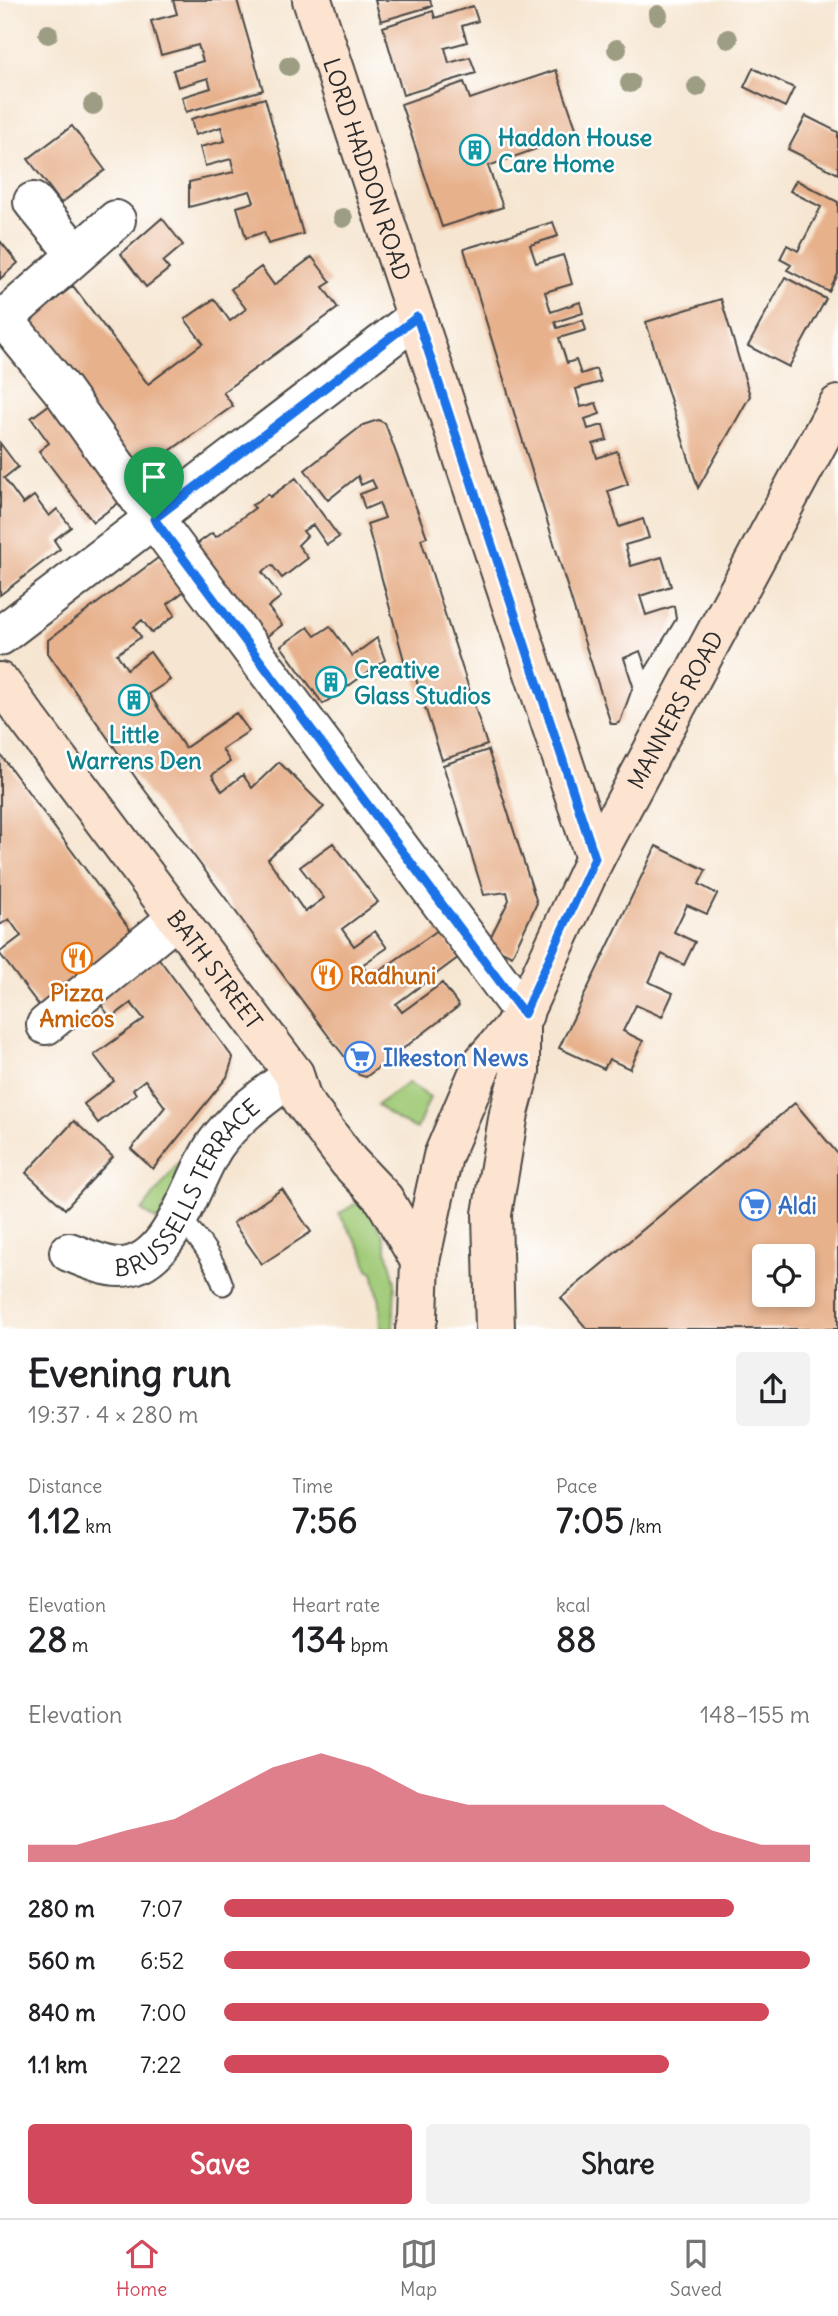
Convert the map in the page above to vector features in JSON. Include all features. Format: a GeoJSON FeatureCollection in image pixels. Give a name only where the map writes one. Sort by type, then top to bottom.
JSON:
{"type":"FeatureCollection","features":[{"type":"Feature","properties":{"kind":"street","name":"LORD HADDON ROAD"},"geometry":{"type":"LineString","coordinates":[[312,0],[595,858]]}},
{"type":"Feature","properties":{"kind":"street"},"geometry":{"type":"LineString","coordinates":[[33,202],[76,254]]}},
{"type":"Feature","properties":{"kind":"street"},"geometry":{"type":"LineString","coordinates":[[116,220],[2,321],[62,390],[154,519],[522,1017]]}},
{"type":"Feature","properties":{"kind":"street"},"geometry":{"type":"LineString","coordinates":[[0,636],[417,317]]}},
{"type":"Feature","properties":{"kind":"street","name":"MANNERS ROAD"},"geometry":{"type":"LineString","coordinates":[[415,1329],[418,1318],[420,1261],[443,1156],[483,1062],[522,1017],[595,858],[838,405]]}},
{"type":"Feature","properties":{"kind":"street","name":"BATH STREET"},"geometry":{"type":"LineString","coordinates":[[0,682],[294,1074],[302,1100],[349,1162],[384,1199],[420,1261]]}},
{"type":"Feature","properties":{"kind":"street"},"geometry":{"type":"LineString","coordinates":[[46,1025],[177,918]]}},
{"type":"Feature","properties":{"kind":"street","name":"MANNERS ROAD"},"geometry":{"type":"LineString","coordinates":[[495,1329],[492,1214],[509,1113],[520,1071],[522,1017]]}},
{"type":"Feature","properties":{"kind":"street","name":"BRUSSELLS TERRACE"},"geometry":{"type":"LineString","coordinates":[[69,1252],[112,1266],[124,1267],[152,1253],[170,1234],[205,1161],[226,1130],[249,1107],[294,1074]]}},
{"type":"Feature","properties":{"kind":"lane"},"geometry":{"type":"LineString","coordinates":[[178,1217],[198,1237],[217,1266],[223,1285]]}},
{"type":"Feature","properties":{"kind":"green space"},"geometry":{"type":"Polygon","coordinates":[[[408,1083],[430,1097],[417,1129],[397,1120],[377,1105],[408,1083]]]}},
{"type":"Feature","properties":{"kind":"green space"},"geometry":{"type":"Polygon","coordinates":[[[189,1149],[194,1153],[158,1221],[142,1211],[189,1149]]]}},
{"type":"Feature","properties":{"kind":"green space"},"geometry":{"type":"Polygon","coordinates":[[[363,1199],[383,1235],[395,1282],[393,1329],[381,1329],[380,1303],[373,1272],[368,1269],[362,1250],[339,1214],[363,1199]]]}},
{"type":"Feature","properties":{"kind":"building"},"geometry":{"type":"Polygon","coordinates":[[[173,0],[237,0],[263,90],[186,112],[182,97],[211,88],[208,78],[178,87],[173,70],[203,61],[198,45],[161,55],[151,21],[177,14],[173,0]]]}},
{"type":"Feature","properties":{"kind":"building"},"geometry":{"type":"Polygon","coordinates":[[[375,0],[430,0],[432,6],[381,21],[375,0]]]}},
{"type":"Feature","properties":{"kind":"building"},"geometry":{"type":"Polygon","coordinates":[[[473,6],[478,21],[462,26],[467,42],[445,48],[449,63],[470,57],[476,73],[403,95],[383,27],[433,11],[435,18],[473,6]]]}},
{"type":"Feature","properties":{"kind":"building"},"geometry":{"type":"Polygon","coordinates":[[[753,68],[794,88],[785,107],[744,87],[753,68]]]}},
{"type":"Feature","properties":{"kind":"building","name":"Haddon House Care Home"},"geometry":{"type":"Polygon","coordinates":[[[556,70],[578,134],[488,166],[503,207],[442,227],[401,104],[464,82],[470,99],[556,70]]]}},
{"type":"Feature","properties":{"kind":"building"},"geometry":{"type":"Polygon","coordinates":[[[265,98],[303,234],[268,244],[264,232],[246,238],[237,207],[254,202],[250,191],[189,207],[189,182],[234,172],[231,159],[205,166],[200,147],[225,141],[221,127],[195,135],[191,119],[265,98]]]}},
{"type":"Feature","properties":{"kind":"building"},"geometry":{"type":"Polygon","coordinates":[[[806,116],[838,132],[838,174],[788,149],[806,116]]]}},
{"type":"Feature","properties":{"kind":"building"},"geometry":{"type":"Polygon","coordinates":[[[72,126],[105,170],[61,203],[28,159],[72,126]]]}},
{"type":"Feature","properties":{"kind":"building"},"geometry":{"type":"Polygon","coordinates":[[[796,180],[838,202],[838,274],[829,292],[787,270],[791,265],[780,259],[787,245],[798,251],[821,207],[790,191],[796,180]]]}},
{"type":"Feature","properties":{"kind":"building"},"geometry":{"type":"Polygon","coordinates":[[[162,218],[183,245],[163,262],[169,269],[146,287],[121,254],[162,218]]]}},
{"type":"Feature","properties":{"kind":"building"},"geometry":{"type":"Polygon","coordinates":[[[553,222],[558,236],[530,245],[536,263],[563,255],[572,284],[545,292],[551,312],[580,302],[583,313],[555,322],[557,328],[583,320],[586,330],[559,338],[567,363],[576,360],[581,374],[596,369],[601,382],[576,389],[581,407],[596,403],[600,414],[585,419],[588,429],[603,425],[607,440],[593,444],[597,458],[617,451],[628,484],[608,491],[619,527],[643,519],[649,538],[625,545],[631,566],[662,557],[671,586],[640,596],[646,615],[674,606],[676,619],[646,668],[640,651],[624,658],[633,686],[620,722],[616,724],[611,724],[579,625],[464,249],[553,222]]]}},
{"type":"Feature","properties":{"kind":"building"},"geometry":{"type":"Polygon","coordinates":[[[0,241],[18,263],[0,279],[0,241]]]}},
{"type":"Feature","properties":{"kind":"building"},"geometry":{"type":"Polygon","coordinates":[[[312,257],[331,282],[323,287],[338,308],[223,392],[233,406],[133,477],[21,327],[73,286],[148,384],[203,343],[185,319],[214,299],[230,321],[246,309],[231,289],[261,267],[274,285],[312,257]]]}},
{"type":"Feature","properties":{"kind":"building"},"geometry":{"type":"Polygon","coordinates":[[[785,277],[826,299],[789,367],[748,346],[785,277]]]}},
{"type":"Feature","properties":{"kind":"building"},"geometry":{"type":"Polygon","coordinates":[[[721,299],[750,396],[698,488],[646,322],[721,299]]]}},
{"type":"Feature","properties":{"kind":"building"},"geometry":{"type":"Polygon","coordinates":[[[53,402],[125,498],[93,522],[39,451],[49,443],[31,418],[53,402]]]}},
{"type":"Feature","properties":{"kind":"building"},"geometry":{"type":"Polygon","coordinates":[[[378,420],[385,423],[427,537],[421,539],[487,745],[442,760],[414,673],[408,675],[367,524],[385,518],[379,503],[365,509],[360,494],[376,488],[372,480],[361,485],[358,476],[328,500],[305,470],[363,425],[378,420]]]}},
{"type":"Feature","properties":{"kind":"building"},"geometry":{"type":"Polygon","coordinates":[[[0,443],[18,467],[4,478],[23,504],[34,496],[49,516],[57,509],[71,527],[54,540],[60,549],[0,595],[0,443]]]}},
{"type":"Feature","properties":{"kind":"building"},"geometry":{"type":"Polygon","coordinates":[[[296,478],[339,537],[327,545],[313,525],[303,531],[307,536],[298,545],[308,558],[282,578],[272,565],[262,572],[281,597],[268,607],[282,625],[262,640],[193,547],[212,533],[216,537],[255,508],[252,505],[268,494],[270,497],[296,478]]]}},
{"type":"Feature","properties":{"kind":"building"},"geometry":{"type":"Polygon","coordinates":[[[158,558],[166,558],[189,587],[168,604],[175,615],[152,633],[142,620],[134,627],[141,637],[117,654],[127,669],[150,652],[170,680],[149,694],[185,748],[236,713],[249,731],[222,749],[230,762],[212,775],[222,791],[243,775],[252,788],[279,762],[324,807],[268,859],[305,912],[324,898],[300,867],[333,843],[378,902],[342,929],[354,946],[375,931],[387,948],[362,965],[371,977],[438,930],[459,957],[396,1004],[402,1012],[442,983],[459,1006],[366,1077],[359,1075],[330,1038],[138,781],[48,653],[48,640],[158,558]]]}},
{"type":"Feature","properties":{"kind":"building","name":"Creative Glass Studios"},"geometry":{"type":"Polygon","coordinates":[[[330,626],[352,656],[377,638],[385,660],[323,704],[281,646],[308,627],[315,636],[330,626]]]}},
{"type":"Feature","properties":{"kind":"building"},"geometry":{"type":"Polygon","coordinates":[[[488,750],[537,903],[512,956],[487,944],[509,900],[507,892],[484,895],[443,765],[488,750]]]}},
{"type":"Feature","properties":{"kind":"building"},"geometry":{"type":"Polygon","coordinates":[[[0,754],[135,936],[41,1008],[0,954],[21,936],[9,919],[0,925],[0,754]]]}},
{"type":"Feature","properties":{"kind":"building"},"geometry":{"type":"Polygon","coordinates":[[[656,846],[706,870],[699,884],[717,894],[707,914],[687,905],[674,932],[695,942],[684,965],[662,954],[649,982],[673,993],[662,1017],[636,1005],[623,1031],[643,1041],[630,1069],[609,1059],[604,1069],[559,1048],[656,846]]]}},
{"type":"Feature","properties":{"kind":"building"},"geometry":{"type":"Polygon","coordinates":[[[157,956],[233,1058],[227,1077],[153,1169],[131,1149],[165,1107],[145,1080],[133,1089],[136,1094],[98,1123],[84,1104],[114,1081],[94,1055],[144,1019],[131,1003],[111,1018],[98,1001],[157,956]]]}},
{"type":"Feature","properties":{"kind":"building","name":"Aldi"},"geometry":{"type":"Polygon","coordinates":[[[795,1103],[838,1154],[838,1329],[587,1329],[561,1298],[795,1103]]]}},
{"type":"Feature","properties":{"kind":"building"},"geometry":{"type":"Polygon","coordinates":[[[74,1121],[113,1157],[65,1209],[26,1173],[74,1121]]]}},
{"type":"Feature","properties":{"kind":"building"},"geometry":{"type":"Polygon","coordinates":[[[282,1189],[311,1232],[262,1264],[233,1223],[282,1189]]]}},
{"type":"Feature","properties":{"kind":"place","name":"Haddon House Care Home"},"geometry":{"type":"Point","coordinates":[475,150]}},
{"type":"Feature","properties":{"kind":"place","name":"Creative Glass Studios"},"geometry":{"type":"Point","coordinates":[331,682]}},
{"type":"Feature","properties":{"kind":"place","name":"Little Warrens Den"},"geometry":{"type":"Point","coordinates":[134,700]}},
{"type":"Feature","properties":{"kind":"place","name":"Pizza Amicos"},"geometry":{"type":"Point","coordinates":[77,958]}},
{"type":"Feature","properties":{"kind":"place","name":"Radhuni"},"geometry":{"type":"Point","coordinates":[327,975]}},
{"type":"Feature","properties":{"kind":"place","name":"Ilkeston News"},"geometry":{"type":"Point","coordinates":[360,1057]}},
{"type":"Feature","properties":{"kind":"place","name":"Aldi"},"geometry":{"type":"Point","coordinates":[755,1205]}},
{"type":"Feature","properties":{"kind":"route"},"geometry":{"type":"LineString","coordinates":[[417,317],[595,858],[524,1014],[502,986],[154,519],[417,317]]}}]}
